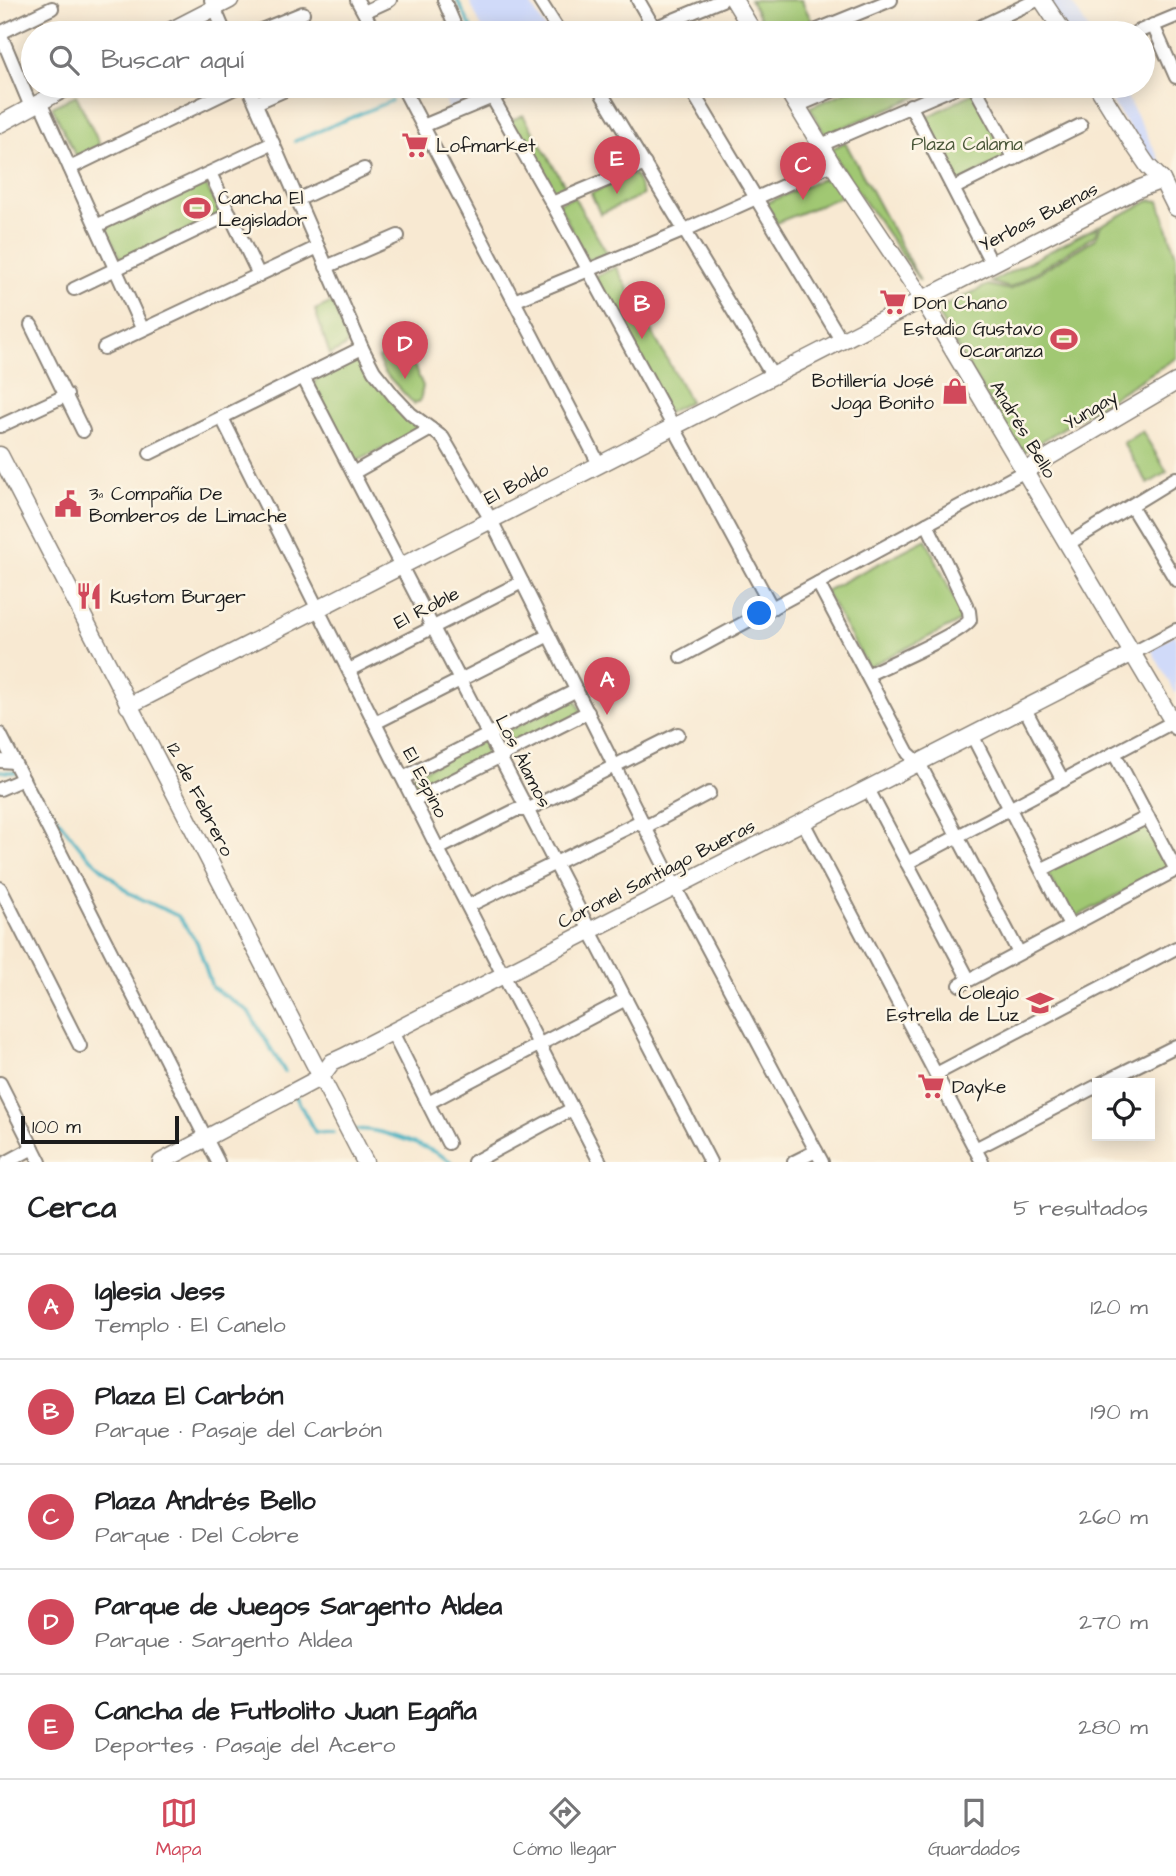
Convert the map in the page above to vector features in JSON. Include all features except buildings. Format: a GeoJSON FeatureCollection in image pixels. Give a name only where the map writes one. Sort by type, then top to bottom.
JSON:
{"type":"FeatureCollection","features":[{"type":"Feature","properties":{"kind":"street"},"geometry":{"type":"LineString","coordinates":[[185,21],[213,3],[230,0]]}},
{"type":"Feature","properties":{"kind":"street"},"geometry":{"type":"LineString","coordinates":[[358,0],[369,21]]}},
{"type":"Feature","properties":{"kind":"street"},"geometry":{"type":"LineString","coordinates":[[364,12],[390,0]]}},
{"type":"Feature","properties":{"kind":"street"},"geometry":{"type":"LineString","coordinates":[[444,0],[453,21]]}},
{"type":"Feature","properties":{"kind":"street"},"geometry":{"type":"LineString","coordinates":[[539,0],[552,21]]}},
{"type":"Feature","properties":{"kind":"street"},"geometry":{"type":"LineString","coordinates":[[638,0],[647,21]]}},
{"type":"Feature","properties":{"kind":"street"},"geometry":{"type":"LineString","coordinates":[[675,21],[722,0]]}},
{"type":"Feature","properties":{"kind":"street"},"geometry":{"type":"LineString","coordinates":[[734,0],[747,21]]}},
{"type":"Feature","properties":{"kind":"street"},"geometry":{"type":"LineString","coordinates":[[839,21],[891,0]]}},
{"type":"Feature","properties":{"kind":"street"},"geometry":{"type":"LineString","coordinates":[[994,21],[1040,0],[1055,21]]}},
{"type":"Feature","properties":{"kind":"street"},"geometry":{"type":"LineString","coordinates":[[213,3],[220,21]]}},
{"type":"Feature","properties":{"kind":"street"},"geometry":{"type":"LineString","coordinates":[[25,21],[52,8]]}},
{"type":"Feature","properties":{"kind":"street"},"geometry":{"type":"LineString","coordinates":[[283,21],[303,13]]}},
{"type":"Feature","properties":{"kind":"street"},"geometry":{"type":"LineString","coordinates":[[1155,24],[1176,16]]}},
{"type":"Feature","properties":{"kind":"street"},"geometry":{"type":"LineString","coordinates":[[21,23],[0,33],[21,75]]}},
{"type":"Feature","properties":{"kind":"street"},"geometry":{"type":"LineString","coordinates":[[1155,30],[1176,77]]}},
{"type":"Feature","properties":{"kind":"street"},"geometry":{"type":"LineString","coordinates":[[32,98],[70,168],[142,328]]}},
{"type":"Feature","properties":{"kind":"street"},"geometry":{"type":"LineString","coordinates":[[0,124],[49,98]]}},
{"type":"Feature","properties":{"kind":"street"},"geometry":{"type":"LineString","coordinates":[[70,168],[214,98]]}},
{"type":"Feature","properties":{"kind":"street"},"geometry":{"type":"LineString","coordinates":[[254,98],[374,371],[411,414],[443,438],[491,520],[675,887],[819,1156],[794,1162]]}},
{"type":"Feature","properties":{"kind":"street"},"geometry":{"type":"LineString","coordinates":[[256,103],[267,98]]}},
{"type":"Feature","properties":{"kind":"street"},"geometry":{"type":"LineString","coordinates":[[409,98],[599,464]]}},
{"type":"Feature","properties":{"kind":"street"},"geometry":{"type":"LineString","coordinates":[[423,126],[490,98]]}},
{"type":"Feature","properties":{"kind":"street"},"geometry":{"type":"LineString","coordinates":[[493,98],[772,608]]}},
{"type":"Feature","properties":{"kind":"street"},"geometry":{"type":"LineString","coordinates":[[604,98],[772,375]]}},
{"type":"Feature","properties":{"kind":"street"},"geometry":{"type":"LineString","coordinates":[[696,98],[841,340]]}},
{"type":"Feature","properties":{"kind":"street","name":"Andrés Bello"},"geometry":{"type":"LineString","coordinates":[[792,98],[832,164],[922,298],[1175,725]]}},
{"type":"Feature","properties":{"kind":"street"},"geometry":{"type":"LineString","coordinates":[[797,106],[816,98]]}},
{"type":"Feature","properties":{"kind":"street"},"geometry":{"type":"LineString","coordinates":[[821,145],[928,98]]}},
{"type":"Feature","properties":{"kind":"street"},"geometry":{"type":"LineString","coordinates":[[981,98],[1014,159]]}},
{"type":"Feature","properties":{"kind":"street"},"geometry":{"type":"LineString","coordinates":[[1104,98],[1148,166],[1169,178],[1176,208]]}},
{"type":"Feature","properties":{"kind":"street"},"geometry":{"type":"LineString","coordinates":[[911,105],[992,264]]}},
{"type":"Feature","properties":{"kind":"street"},"geometry":{"type":"LineString","coordinates":[[954,188],[1081,125]]}},
{"type":"Feature","properties":{"kind":"street"},"geometry":{"type":"LineString","coordinates":[[96,226],[273,142]]}},
{"type":"Feature","properties":{"kind":"street"},"geometry":{"type":"LineString","coordinates":[[552,203],[645,164]]}},
{"type":"Feature","properties":{"kind":"street"},"geometry":{"type":"LineString","coordinates":[[514,301],[757,199],[832,164]]}},
{"type":"Feature","properties":{"kind":"street"},"geometry":{"type":"LineString","coordinates":[[298,200],[364,169]]}},
{"type":"Feature","properties":{"kind":"street"},"geometry":{"type":"LineString","coordinates":[[209,173],[259,275]]}},
{"type":"Feature","properties":{"kind":"street","name":"Yerbas Buenas"},"geometry":{"type":"LineString","coordinates":[[922,298],[1138,189],[1169,178]]}},
{"type":"Feature","properties":{"kind":"street"},"geometry":{"type":"LineString","coordinates":[[74,289],[230,214]]}},
{"type":"Feature","properties":{"kind":"street"},"geometry":{"type":"LineString","coordinates":[[326,267],[398,236]]}},
{"type":"Feature","properties":{"kind":"street"},"geometry":{"type":"LineString","coordinates":[[104,348],[318,247]]}},
{"type":"Feature","properties":{"kind":"street","name":"El Boldo"},"geometry":{"type":"LineString","coordinates":[[128,706],[922,298]]}},
{"type":"Feature","properties":{"kind":"street"},"geometry":{"type":"LineString","coordinates":[[31,324],[83,431]]}},
{"type":"Feature","properties":{"kind":"street"},"geometry":{"type":"LineString","coordinates":[[150,453],[362,348]]}},
{"type":"Feature","properties":{"kind":"street","name":"Los Álamos"},"geometry":{"type":"LineString","coordinates":[[303,377],[710,1162]]}},
{"type":"Feature","properties":{"kind":"street","name":"Yungay"},"geometry":{"type":"LineString","coordinates":[[1025,471],[1176,382]]}},
{"type":"Feature","properties":{"kind":"street"},"geometry":{"type":"LineString","coordinates":[[0,426],[67,395]]}},
{"type":"Feature","properties":{"kind":"street","name":"El Espino"},"geometry":{"type":"LineString","coordinates":[[222,418],[600,1162]]}},
{"type":"Feature","properties":{"kind":"street"},"geometry":{"type":"LineString","coordinates":[[353,473],[431,429]]}},
{"type":"Feature","properties":{"kind":"street","name":"12 de Febrero"},"geometry":{"type":"LineString","coordinates":[[0,456],[365,1162]]}},
{"type":"Feature","properties":{"kind":"street"},"geometry":{"type":"LineString","coordinates":[[681,657],[1025,471]]}},
{"type":"Feature","properties":{"kind":"street"},"geometry":{"type":"LineString","coordinates":[[1069,544],[1176,478]]}},
{"type":"Feature","properties":{"kind":"street"},"geometry":{"type":"LineString","coordinates":[[1131,506],[1176,580]]}},
{"type":"Feature","properties":{"kind":"street"},"geometry":{"type":"LineString","coordinates":[[867,674],[950,634],[970,620],[969,611],[926,524]]}},
{"type":"Feature","properties":{"kind":"street","name":"El Roble"},"geometry":{"type":"LineString","coordinates":[[349,670],[522,582]]}},
{"type":"Feature","properties":{"kind":"street"},"geometry":{"type":"LineString","coordinates":[[818,583],[908,753],[919,762],[1019,953]]}},
{"type":"Feature","properties":{"kind":"street","name":"Coronel Santiago Bueras"},"geometry":{"type":"LineString","coordinates":[[161,1162],[321,1077],[332,1062],[1025,709],[1176,629]]}},
{"type":"Feature","properties":{"kind":"street"},"geometry":{"type":"LineString","coordinates":[[376,723],[549,635]]}},
{"type":"Feature","properties":{"kind":"street"},"geometry":{"type":"LineString","coordinates":[[403,778],[577,690]]}},
{"type":"Feature","properties":{"kind":"street"},"geometry":{"type":"LineString","coordinates":[[1025,709],[1063,781]]}},
{"type":"Feature","properties":{"kind":"street"},"geometry":{"type":"LineString","coordinates":[[414,800],[588,712]]}},
{"type":"Feature","properties":{"kind":"street"},"geometry":{"type":"LineString","coordinates":[[907,863],[1115,753],[1175,725]]}},
{"type":"Feature","properties":{"kind":"street"},"geometry":{"type":"LineString","coordinates":[[0,734],[218,1162]]}},
{"type":"Feature","properties":{"kind":"street"},"geometry":{"type":"LineString","coordinates":[[439,849],[516,810],[527,810],[678,734]]}},
{"type":"Feature","properties":{"kind":"street"},"geometry":{"type":"LineString","coordinates":[[972,735],[1070,926]]}},
{"type":"Feature","properties":{"kind":"street"},"geometry":{"type":"LineString","coordinates":[[868,789],[964,982],[1176,870],[1115,753]]}},
{"type":"Feature","properties":{"kind":"street"},"geometry":{"type":"LineString","coordinates":[[0,761],[19,772]]}},
{"type":"Feature","properties":{"kind":"street"},"geometry":{"type":"LineString","coordinates":[[0,789],[19,772]]}},
{"type":"Feature","properties":{"kind":"street"},"geometry":{"type":"LineString","coordinates":[[645,827],[709,793]]}},
{"type":"Feature","properties":{"kind":"street"},"geometry":{"type":"LineString","coordinates":[[1043,869],[1148,817]]}},
{"type":"Feature","properties":{"kind":"street"},"geometry":{"type":"LineString","coordinates":[[468,906],[637,822],[645,827]]}},
{"type":"Feature","properties":{"kind":"street"},"geometry":{"type":"LineString","coordinates":[[803,822],[982,1162]]}},
{"type":"Feature","properties":{"kind":"street"},"geometry":{"type":"LineString","coordinates":[[0,888],[80,1046]]}},
{"type":"Feature","properties":{"kind":"street"},"geometry":{"type":"LineString","coordinates":[[936,1074],[1176,948]]}},
{"type":"Feature","properties":{"kind":"street"},"geometry":{"type":"LineString","coordinates":[[428,1103],[626,999]]}},
{"type":"Feature","properties":{"kind":"street"},"geometry":{"type":"LineString","coordinates":[[392,1032],[448,1143]]}},
{"type":"Feature","properties":{"kind":"street"},"geometry":{"type":"LineString","coordinates":[[1112,1078],[1176,1046]]}},
{"type":"Feature","properties":{"kind":"street"},"geometry":{"type":"LineString","coordinates":[[0,1083],[40,1162]]}},
{"type":"Feature","properties":{"kind":"street"},"geometry":{"type":"LineString","coordinates":[[975,1149],[1092,1088]]}},
{"type":"Feature","properties":{"kind":"street"},"geometry":{"type":"LineString","coordinates":[[474,1162],[572,1109]]}},
{"type":"Feature","properties":{"kind":"street"},"geometry":{"type":"LineString","coordinates":[[7,1162],[33,1148]]}},
{"type":"Feature","properties":{"kind":"shaded area"},"geometry":{"type":"Polygon","coordinates":[[[469,0],[528,0],[541,21],[479,21],[469,0]]]}},
{"type":"Feature","properties":{"kind":"shaded area"},"geometry":{"type":"Polygon","coordinates":[[[1046,0],[1070,0],[1083,21],[1059,21],[1046,0]]]}},
{"type":"Feature","properties":{"kind":"shaded area"},"geometry":{"type":"Polygon","coordinates":[[[444,98],[476,98],[449,110],[444,98]]]}},
{"type":"Feature","properties":{"kind":"shaded area"},"geometry":{"type":"Polygon","coordinates":[[[1109,98],[1127,98],[1166,171],[1158,170],[1109,98]]]}},
{"type":"Feature","properties":{"kind":"shaded area"},"geometry":{"type":"Polygon","coordinates":[[[1176,634],[1176,694],[1152,651],[1154,646],[1176,634]]]}},
{"type":"Feature","properties":{"kind":"green space"},"geometry":{"type":"Polygon","coordinates":[[[750,0],[801,0],[812,21],[761,21],[750,0]]]}},
{"type":"Feature","properties":{"kind":"green space"},"geometry":{"type":"Polygon","coordinates":[[[70,98],[77,98],[100,145],[76,156],[52,107],[70,98]]]}},
{"type":"Feature","properties":{"kind":"green space"},"geometry":{"type":"Polygon","coordinates":[[[831,98],[914,98],[825,135],[810,107],[831,98]]]}},
{"type":"Feature","properties":{"kind":"green space","name":"Plaza Calama"},"geometry":{"type":"Polygon","coordinates":[[[964,98],[976,98],[1009,157],[956,184],[922,120],[964,98]]]}},
{"type":"Feature","properties":{"kind":"green space"},"geometry":{"type":"Polygon","coordinates":[[[523,115],[569,192],[554,198],[510,121],[523,115]]]}},
{"type":"Feature","properties":{"kind":"green space"},"geometry":{"type":"Polygon","coordinates":[[[845,142],[920,281],[829,150],[845,142]]]}},
{"type":"Feature","properties":{"kind":"green space"},"geometry":{"type":"Polygon","coordinates":[[[635,174],[643,195],[600,214],[591,193],[635,174]]]}},
{"type":"Feature","properties":{"kind":"green space"},"geometry":{"type":"Polygon","coordinates":[[[831,175],[843,196],[776,223],[764,204],[831,175]]]}},
{"type":"Feature","properties":{"kind":"green space"},"geometry":{"type":"Polygon","coordinates":[[[200,181],[206,185],[220,213],[123,264],[107,229],[111,223],[200,181]]]}},
{"type":"Feature","properties":{"kind":"green space"},"geometry":{"type":"Polygon","coordinates":[[[574,197],[607,253],[588,261],[558,203],[574,197]]]}},
{"type":"Feature","properties":{"kind":"green space","name":"Estadio Gustavo Ocaranza"},"geometry":{"type":"Polygon","coordinates":[[[1151,200],[1159,201],[1176,256],[1176,358],[1021,454],[935,310],[988,285],[1010,290],[1096,238],[1101,225],[1151,200]]]}},
{"type":"Feature","properties":{"kind":"green space"},"geometry":{"type":"Polygon","coordinates":[[[1098,226],[1095,235],[1010,288],[991,282],[1098,226]]]}},
{"type":"Feature","properties":{"kind":"green space"},"geometry":{"type":"Polygon","coordinates":[[[616,267],[690,401],[668,413],[594,277],[616,267]]]}},
{"type":"Feature","properties":{"kind":"green space"},"geometry":{"type":"Polygon","coordinates":[[[332,302],[348,343],[330,355],[315,310],[332,302]]]}},
{"type":"Feature","properties":{"kind":"green space"},"geometry":{"type":"Polygon","coordinates":[[[356,356],[417,425],[415,434],[353,463],[314,386],[317,376],[356,356]]]}},
{"type":"Feature","properties":{"kind":"green space"},"geometry":{"type":"Polygon","coordinates":[[[384,356],[411,359],[423,386],[420,401],[414,404],[384,372],[378,359],[384,356]]]}},
{"type":"Feature","properties":{"kind":"green space"},"geometry":{"type":"Polygon","coordinates":[[[1142,431],[1167,472],[1148,484],[1123,443],[1142,431]]]}},
{"type":"Feature","properties":{"kind":"green space"},"geometry":{"type":"Polygon","coordinates":[[[926,539],[958,607],[961,617],[959,622],[868,667],[825,591],[926,539]]]}},
{"type":"Feature","properties":{"kind":"green space"},"geometry":{"type":"Polygon","coordinates":[[[575,698],[583,715],[508,751],[499,735],[575,698]]]}},
{"type":"Feature","properties":{"kind":"green space"},"geometry":{"type":"Polygon","coordinates":[[[484,740],[492,757],[417,793],[409,777],[484,740]]]}},
{"type":"Feature","properties":{"kind":"green space"},"geometry":{"type":"Polygon","coordinates":[[[1146,822],[1170,867],[1071,920],[1047,872],[1146,822]]]}},
{"type":"Feature","properties":{"kind":"waterway"},"geometry":{"type":"LineString","coordinates":[[457,0],[468,21]]}},
{"type":"Feature","properties":{"kind":"waterway"},"geometry":{"type":"LineString","coordinates":[[295,141],[391,101]]}},
{"type":"Feature","properties":{"kind":"waterway"},"geometry":{"type":"LineString","coordinates":[[0,771],[17,773]]}},
{"type":"Feature","properties":{"kind":"waterway"},"geometry":{"type":"LineString","coordinates":[[34,789],[84,852],[129,893],[178,916],[197,942],[212,987],[248,1011],[285,1072]]}},
{"type":"Feature","properties":{"kind":"waterway"},"geometry":{"type":"LineString","coordinates":[[296,1097],[315,1132],[333,1133]]}},
{"type":"Feature","properties":{"kind":"waterway"},"geometry":{"type":"LineString","coordinates":[[356,1130],[377,1131],[405,1140],[451,1162]]}},
{"type":"Feature","properties":{"kind":"place","name":"Lofmarket"},"geometry":{"type":"Point","coordinates":[415,145]}},
{"type":"Feature","properties":{"kind":"place","name":"Cancha de Futbolito Juan Egaña"},"geometry":{"type":"Point","coordinates":[617,194]}},
{"type":"Feature","properties":{"kind":"place","name":"Plaza Andrés Bello"},"geometry":{"type":"Point","coordinates":[803,200]}},
{"type":"Feature","properties":{"kind":"place","name":"Cancha El Legislador"},"geometry":{"type":"Point","coordinates":[197,208]}},
{"type":"Feature","properties":{"kind":"place","name":"Don Chano"},"geometry":{"type":"Point","coordinates":[893,302]}},
{"type":"Feature","properties":{"kind":"place","name":"Plaza El Carbón"},"geometry":{"type":"Point","coordinates":[642,339]}},
{"type":"Feature","properties":{"kind":"place","name":"Estadio Gustavo Ocaranza"},"geometry":{"type":"Point","coordinates":[1064,339]}},
{"type":"Feature","properties":{"kind":"place","name":"Parque de Juegos Sargento Aldea"},"geometry":{"type":"Point","coordinates":[405,379]}},
{"type":"Feature","properties":{"kind":"place","name":"Botillería José Joga Bonito"},"geometry":{"type":"Point","coordinates":[955,391]}},
{"type":"Feature","properties":{"kind":"place","name":"3ª Compañía De Bomberos de Limache"},"geometry":{"type":"Point","coordinates":[68,504]}},
{"type":"Feature","properties":{"kind":"place","name":"Kustom Burger"},"geometry":{"type":"Point","coordinates":[89,596]}},
{"type":"Feature","properties":{"kind":"place","name":"Iglesia Jess"},"geometry":{"type":"Point","coordinates":[607,715]}},
{"type":"Feature","properties":{"kind":"place","name":"Colegio Estrella de Luz"},"geometry":{"type":"Point","coordinates":[1040,1003]}},
{"type":"Feature","properties":{"kind":"place","name":"Dayke"},"geometry":{"type":"Point","coordinates":[931,1086]}}]}
